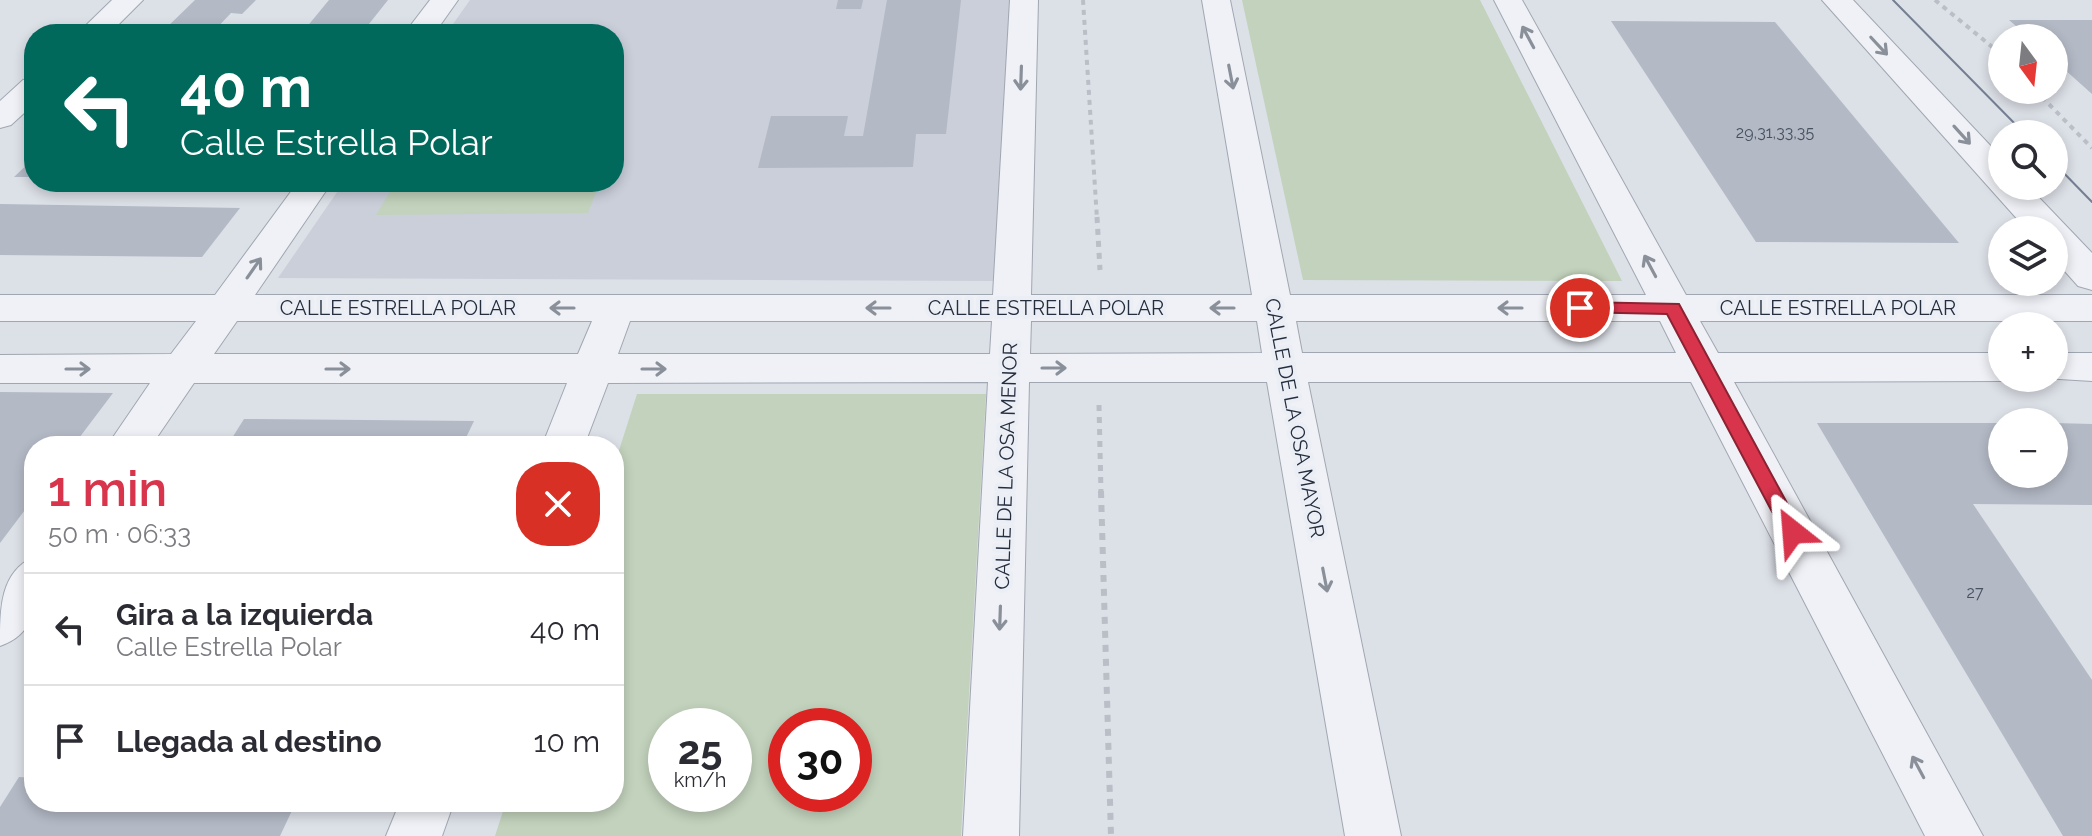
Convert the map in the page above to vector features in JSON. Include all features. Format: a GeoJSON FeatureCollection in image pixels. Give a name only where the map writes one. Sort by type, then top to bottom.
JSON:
{"type":"FeatureCollection","features":[{"type":"Feature","properties":{"kind":"street"},"geometry":{"type":"LineString","coordinates":[[103,24],[129,0]]}},
{"type":"Feature","properties":{"kind":"street"},"geometry":{"type":"LineString","coordinates":[[426,24],[444,0]]}},
{"type":"Feature","properties":{"kind":"street","name":"CALLE DE LA OSA MENOR"},"geometry":{"type":"LineString","coordinates":[[991,836],[1024,0]]}},
{"type":"Feature","properties":{"kind":"street","name":"CALLE DE LA OSA MAYOR"},"geometry":{"type":"LineString","coordinates":[[1216,0],[1373,836]]}},
{"type":"Feature","properties":{"kind":"street"},"geometry":{"type":"LineString","coordinates":[[1508,0],[1955,836]]}},
{"type":"Feature","properties":{"kind":"street"},"geometry":{"type":"LineString","coordinates":[[1837,0],[1988,164]]}},
{"type":"Feature","properties":{"kind":"street"},"geometry":{"type":"LineString","coordinates":[[0,118],[24,96]]}},
{"type":"Feature","properties":{"kind":"street"},"geometry":{"type":"LineString","coordinates":[[135,436],[308,192]]}},
{"type":"Feature","properties":{"kind":"street"},"geometry":{"type":"LineString","coordinates":[[2021,200],[2035,216]]}},
{"type":"Feature","properties":{"kind":"street"},"geometry":{"type":"LineString","coordinates":[[2068,251],[2092,277]]}},
{"type":"Feature","properties":{"kind":"street","name":"CALLE ESTRELLA POLAR"},"geometry":{"type":"LineString","coordinates":[[0,308],[2092,308]]}},
{"type":"Feature","properties":{"kind":"street"},"geometry":{"type":"LineString","coordinates":[[567,436],[616,308]]}},
{"type":"Feature","properties":{"kind":"street"},"geometry":{"type":"LineString","coordinates":[[0,369],[1988,367]]}},
{"type":"Feature","properties":{"kind":"street"},"geometry":{"type":"LineString","coordinates":[[2068,367],[2092,367]]}},
{"type":"Feature","properties":{"kind":"street"},"geometry":{"type":"LineString","coordinates":[[0,625],[24,591]]}},
{"type":"Feature","properties":{"kind":"street"},"geometry":{"type":"LineString","coordinates":[[414,836],[423,812]]}},
{"type":"Feature","properties":{"kind":"path"},"geometry":{"type":"LineString","coordinates":[[1083,0],[1102,308]]}},
{"type":"Feature","properties":{"kind":"path"},"geometry":{"type":"LineString","coordinates":[[1935,0],[1988,44]]}},
{"type":"Feature","properties":{"kind":"path"},"geometry":{"type":"LineString","coordinates":[[2049,104],[2092,148]]}},
{"type":"Feature","properties":{"kind":"path"},"geometry":{"type":"LineString","coordinates":[[1098,401],[1111,836]]}},
{"type":"Feature","properties":{"kind":"shaded area"},"geometry":{"type":"Polygon","coordinates":[[[470,0],[1010,0],[994,281],[278,278],[337,192],[624,192],[624,24],[453,24],[470,0]]]}},
{"type":"Feature","properties":{"kind":"green space"},"geometry":{"type":"Polygon","coordinates":[[[1242,0],[1480,0],[1622,281],[1303,280],[1242,0]]]}},
{"type":"Feature","properties":{"kind":"green space"},"geometry":{"type":"Polygon","coordinates":[[[390,192],[596,192],[588,213],[376,215],[390,192]]]}},
{"type":"Feature","properties":{"kind":"green space"},"geometry":{"type":"Polygon","coordinates":[[[637,394],[986,394],[961,836],[495,836],[503,812],[624,812],[624,436],[637,394]]]}},
{"type":"Feature","properties":{"kind":"building"},"geometry":{"type":"Polygon","coordinates":[[[195,0],[256,0],[242,14],[231,13],[221,24],[170,24],[195,0]]]}},
{"type":"Feature","properties":{"kind":"building"},"geometry":{"type":"Polygon","coordinates":[[[329,0],[388,0],[369,24],[309,24],[329,0]]]}},
{"type":"Feature","properties":{"kind":"building"},"geometry":{"type":"Polygon","coordinates":[[[838,0],[863,0],[861,9],[836,9],[838,0]]]}},
{"type":"Feature","properties":{"kind":"building"},"geometry":{"type":"Polygon","coordinates":[[[887,0],[961,0],[946,134],[916,134],[913,167],[758,168],[771,116],[848,116],[844,136],[863,136],[887,0]]]}},
{"type":"Feature","properties":{"kind":"building"},"geometry":{"type":"Polygon","coordinates":[[[2009,20],[2092,20],[2092,94],[2068,73],[2068,24],[2014,24],[2009,20]]]}},
{"type":"Feature","properties":{"kind":"building"},"geometry":{"type":"Polygon","coordinates":[[[1611,21],[1775,22],[1959,243],[1756,242],[1611,21]]]}},
{"type":"Feature","properties":{"kind":"building"},"geometry":{"type":"Polygon","coordinates":[[[24,168],[24,177],[14,177],[24,168]]]}},
{"type":"Feature","properties":{"kind":"building"},"geometry":{"type":"Polygon","coordinates":[[[0,204],[240,208],[202,257],[0,255],[0,204]]]}},
{"type":"Feature","properties":{"kind":"building"},"geometry":{"type":"Polygon","coordinates":[[[0,392],[113,393],[81,436],[24,436],[24,511],[0,543],[0,392]]]}},
{"type":"Feature","properties":{"kind":"building"},"geometry":{"type":"Polygon","coordinates":[[[244,419],[474,421],[467,436],[233,436],[244,419]]]}},
{"type":"Feature","properties":{"kind":"building"},"geometry":{"type":"Polygon","coordinates":[[[1817,423],[1988,423],[1988,488],[2068,488],[2068,423],[2092,424],[2092,505],[1973,504],[2092,680],[2092,836],[2063,836],[1817,423]]]}},
{"type":"Feature","properties":{"kind":"building"},"geometry":{"type":"Polygon","coordinates":[[[19,777],[24,777],[24,812],[291,812],[280,836],[0,836],[0,807],[19,777]]]}},
{"type":"Feature","properties":{"kind":"tram line"},"geometry":{"type":"LineString","coordinates":[[1893,0],[2011,120]]}},
{"type":"Feature","properties":{"kind":"tram line"},"geometry":{"type":"LineString","coordinates":[[2068,177],[2092,202]]}},
{"type":"Feature","properties":{"kind":"route"},"geometry":{"type":"LineString","coordinates":[[1580,308],[1673,308],[1793,532]]}}]}
